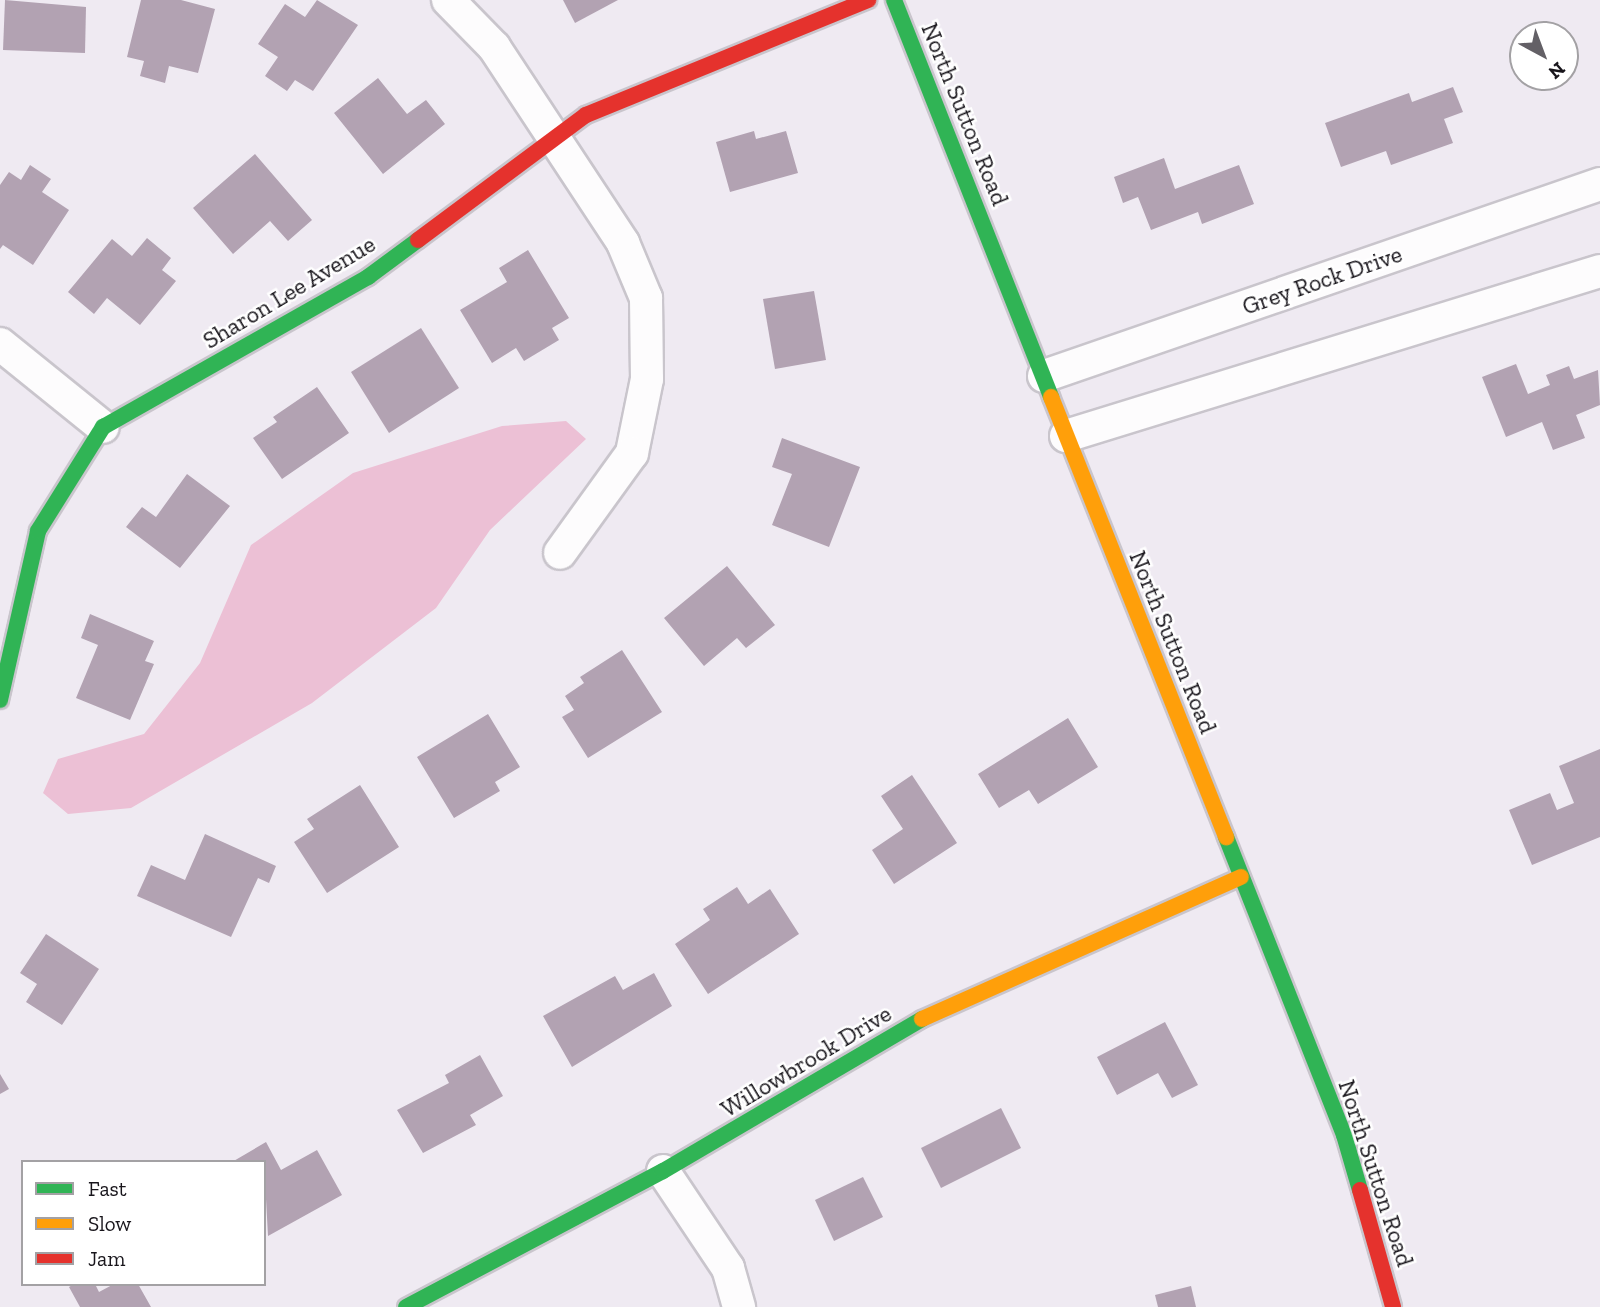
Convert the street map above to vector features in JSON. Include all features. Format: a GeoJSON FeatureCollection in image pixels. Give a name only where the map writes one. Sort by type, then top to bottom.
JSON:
{"type":"FeatureCollection","features":[{"type":"Feature","properties":{"kind":"street"},"geometry":{"type":"LineString","coordinates":[[449,0],[494,47],[623,243],[646,298],[647,379],[632,453],[560,553]]}},
{"type":"Feature","properties":{"kind":"street","name":"Sharon Lee Avenue"},"geometry":{"type":"LineString","coordinates":[[0,701],[37,531],[103,427],[368,277],[552,136],[586,114],[868,0]]}},
{"type":"Feature","properties":{"kind":"street","name":"North Sutton Road"},"geometry":{"type":"LineString","coordinates":[[894,0],[1344,1135],[1393,1307]]}},
{"type":"Feature","properties":{"kind":"street","name":"Grey Rock Drive"},"geometry":{"type":"LineString","coordinates":[[1044,376],[1600,184]]}},
{"type":"Feature","properties":{"kind":"street"},"geometry":{"type":"LineString","coordinates":[[1066,436],[1600,271]]}},
{"type":"Feature","properties":{"kind":"street"},"geometry":{"type":"LineString","coordinates":[[0,344],[103,427]]}},
{"type":"Feature","properties":{"kind":"street","name":"Willowbrook Drive"},"geometry":{"type":"LineString","coordinates":[[406,1307],[663,1171],[946,1005],[1241,877]]}},
{"type":"Feature","properties":{"kind":"street"},"geometry":{"type":"LineString","coordinates":[[663,1171],[728,1268],[739,1307]]}},
{"type":"Feature","properties":{"kind":"shaded area"},"geometry":{"type":"Polygon","coordinates":[[[566,421],[586,439],[490,530],[436,608],[312,703],[131,808],[68,814],[43,793],[58,759],[144,734],[200,663],[251,545],[353,473],[502,426],[566,421]]]}},
{"type":"Feature","properties":{"kind":"building"},"geometry":{"type":"Polygon","coordinates":[[[5,0],[86,7],[85,53],[3,50],[5,0]]]}},
{"type":"Feature","properties":{"kind":"building"},"geometry":{"type":"Polygon","coordinates":[[[141,0],[181,0],[215,9],[198,73],[169,66],[165,83],[140,76],[144,61],[127,57],[141,0]]]}},
{"type":"Feature","properties":{"kind":"building"},"geometry":{"type":"Polygon","coordinates":[[[317,0],[358,25],[313,91],[295,80],[287,91],[265,76],[278,57],[258,44],[285,4],[305,17],[317,0]]]}},
{"type":"Feature","properties":{"kind":"building"},"geometry":{"type":"Polygon","coordinates":[[[563,0],[618,0],[575,23],[563,0]]]}},
{"type":"Feature","properties":{"kind":"building"},"geometry":{"type":"Polygon","coordinates":[[[378,78],[407,114],[426,100],[445,124],[383,174],[334,113],[378,78]]]}},
{"type":"Feature","properties":{"kind":"building"},"geometry":{"type":"Polygon","coordinates":[[[1453,87],[1463,112],[1444,119],[1453,143],[1391,165],[1386,151],[1341,167],[1325,123],[1409,93],[1412,102],[1453,87]]]}},
{"type":"Feature","properties":{"kind":"building"},"geometry":{"type":"Polygon","coordinates":[[[754,131],[756,139],[786,131],[798,173],[730,192],[716,142],[754,131]]]}},
{"type":"Feature","properties":{"kind":"building"},"geometry":{"type":"Polygon","coordinates":[[[255,154],[312,220],[288,241],[270,221],[233,254],[193,208],[255,154]]]}},
{"type":"Feature","properties":{"kind":"building"},"geometry":{"type":"Polygon","coordinates":[[[1164,158],[1175,189],[1239,165],[1254,204],[1202,224],[1198,212],[1151,230],[1138,197],[1123,203],[1114,177],[1164,158]]]}},
{"type":"Feature","properties":{"kind":"building"},"geometry":{"type":"Polygon","coordinates":[[[30,165],[51,179],[42,192],[69,210],[33,265],[3,245],[0,249],[0,185],[9,172],[21,180],[30,165]]]}},
{"type":"Feature","properties":{"kind":"building"},"geometry":{"type":"Polygon","coordinates":[[[147,238],[171,258],[162,270],[176,281],[140,325],[107,298],[94,314],[68,292],[112,239],[132,256],[147,238]]]}},
{"type":"Feature","properties":{"kind":"building"},"geometry":{"type":"Polygon","coordinates":[[[528,250],[569,318],[552,328],[559,340],[524,361],[516,348],[492,363],[460,310],[507,282],[499,268],[528,250]]]}},
{"type":"Feature","properties":{"kind":"building"},"geometry":{"type":"Polygon","coordinates":[[[814,291],[826,360],[775,369],[763,299],[814,291]]]}},
{"type":"Feature","properties":{"kind":"building"},"geometry":{"type":"Polygon","coordinates":[[[421,328],[459,388],[389,433],[351,372],[421,328]]]}},
{"type":"Feature","properties":{"kind":"building"},"geometry":{"type":"Polygon","coordinates":[[[1516,364],[1528,394],[1550,385],[1546,375],[1569,366],[1574,379],[1598,370],[1600,405],[1576,415],[1585,438],[1553,450],[1542,422],[1506,437],[1482,377],[1516,364]]]}},
{"type":"Feature","properties":{"kind":"building"},"geometry":{"type":"Polygon","coordinates":[[[317,387],[349,433],[282,479],[253,438],[277,422],[273,417],[317,387]]]}},
{"type":"Feature","properties":{"kind":"building"},"geometry":{"type":"Polygon","coordinates":[[[782,438],[860,467],[829,547],[772,525],[792,474],[772,467],[782,438]]]}},
{"type":"Feature","properties":{"kind":"building"},"geometry":{"type":"Polygon","coordinates":[[[187,474],[230,506],[180,568],[126,527],[142,507],[156,517],[187,474]]]}},
{"type":"Feature","properties":{"kind":"building"},"geometry":{"type":"Polygon","coordinates":[[[727,566],[775,625],[746,648],[737,638],[704,666],[664,618],[727,566]]]}},
{"type":"Feature","properties":{"kind":"building"},"geometry":{"type":"Polygon","coordinates":[[[90,614],[154,641],[145,661],[154,664],[130,720],[76,698],[98,645],[81,638],[90,614]]]}},
{"type":"Feature","properties":{"kind":"building"},"geometry":{"type":"Polygon","coordinates":[[[622,650],[662,712],[588,758],[562,717],[574,710],[565,696],[584,683],[580,677],[622,650]]]}},
{"type":"Feature","properties":{"kind":"building"},"geometry":{"type":"Polygon","coordinates":[[[488,714],[520,767],[495,782],[500,791],[454,818],[417,757],[488,714]]]}},
{"type":"Feature","properties":{"kind":"building"},"geometry":{"type":"Polygon","coordinates":[[[1068,718],[1098,767],[1038,804],[1029,790],[999,808],[978,774],[1068,718]]]}},
{"type":"Feature","properties":{"kind":"building"},"geometry":{"type":"Polygon","coordinates":[[[1600,749],[1600,837],[1532,865],[1509,810],[1550,793],[1557,810],[1574,803],[1559,766],[1600,749]]]}},
{"type":"Feature","properties":{"kind":"building"},"geometry":{"type":"Polygon","coordinates":[[[912,775],[957,843],[894,884],[872,850],[903,829],[881,796],[912,775]]]}},
{"type":"Feature","properties":{"kind":"building"},"geometry":{"type":"Polygon","coordinates":[[[360,785],[399,847],[327,893],[294,842],[314,829],[307,819],[360,785]]]}},
{"type":"Feature","properties":{"kind":"building"},"geometry":{"type":"Polygon","coordinates":[[[205,834],[276,866],[269,883],[258,878],[231,937],[137,896],[151,865],[185,880],[205,834]]]}},
{"type":"Feature","properties":{"kind":"building"},"geometry":{"type":"Polygon","coordinates":[[[737,887],[748,904],[770,889],[799,934],[708,994],[675,944],[710,920],[703,909],[737,887]]]}},
{"type":"Feature","properties":{"kind":"building"},"geometry":{"type":"Polygon","coordinates":[[[46,934],[99,969],[62,1025],[26,1002],[37,984],[20,973],[46,934]]]}},
{"type":"Feature","properties":{"kind":"building"},"geometry":{"type":"Polygon","coordinates":[[[654,973],[672,1006],[572,1067],[543,1016],[615,976],[623,990],[654,973]]]}},
{"type":"Feature","properties":{"kind":"building"},"geometry":{"type":"Polygon","coordinates":[[[1165,1022],[1198,1085],[1172,1098],[1158,1073],[1117,1095],[1097,1057],[1165,1022]]]}},
{"type":"Feature","properties":{"kind":"building"},"geometry":{"type":"Polygon","coordinates":[[[480,1055],[503,1096],[470,1115],[476,1125],[423,1153],[397,1110],[449,1083],[445,1075],[480,1055]]]}},
{"type":"Feature","properties":{"kind":"building"},"geometry":{"type":"Polygon","coordinates":[[[0,1074],[9,1089],[0,1094],[0,1074]]]}},
{"type":"Feature","properties":{"kind":"building"},"geometry":{"type":"Polygon","coordinates":[[[1001,1108],[1021,1148],[941,1188],[921,1148],[1001,1108]]]}},
{"type":"Feature","properties":{"kind":"building"},"geometry":{"type":"Polygon","coordinates":[[[266,1142],[281,1170],[317,1150],[342,1195],[268,1236],[266,1160],[235,1160],[266,1142]]]}},
{"type":"Feature","properties":{"kind":"building"},"geometry":{"type":"Polygon","coordinates":[[[863,1177],[883,1217],[834,1241],[815,1200],[863,1177]]]}},
{"type":"Feature","properties":{"kind":"building"},"geometry":{"type":"Polygon","coordinates":[[[96,1286],[99,1292],[110,1286],[139,1286],[151,1307],[80,1307],[69,1287],[96,1286]]]}},
{"type":"Feature","properties":{"kind":"building"},"geometry":{"type":"Polygon","coordinates":[[[1191,1286],[1196,1307],[1158,1307],[1155,1295],[1191,1286]]]}},
{"type":"Feature","properties":{"kind":"traffic: fast"},"geometry":{"type":"LineString","coordinates":[[894,0],[1051,397]]}},
{"type":"Feature","properties":{"kind":"traffic: fast"},"geometry":{"type":"LineString","coordinates":[[0,700],[38,531],[103,427],[368,277],[418,240]]}},
{"type":"Feature","properties":{"kind":"traffic: fast"},"geometry":{"type":"LineString","coordinates":[[1226,837],[1344,1135],[1360,1190]]}},
{"type":"Feature","properties":{"kind":"traffic: fast"},"geometry":{"type":"LineString","coordinates":[[406,1307],[663,1171],[922,1019]]}},
{"type":"Feature","properties":{"kind":"traffic: slow"},"geometry":{"type":"LineString","coordinates":[[1051,397],[1226,837]]}},
{"type":"Feature","properties":{"kind":"traffic: slow"},"geometry":{"type":"LineString","coordinates":[[922,1019],[1241,877]]}},
{"type":"Feature","properties":{"kind":"traffic: jam"},"geometry":{"type":"LineString","coordinates":[[418,240],[586,115],[868,0]]}},
{"type":"Feature","properties":{"kind":"traffic: jam"},"geometry":{"type":"LineString","coordinates":[[1360,1190],[1393,1307]]}}]}
